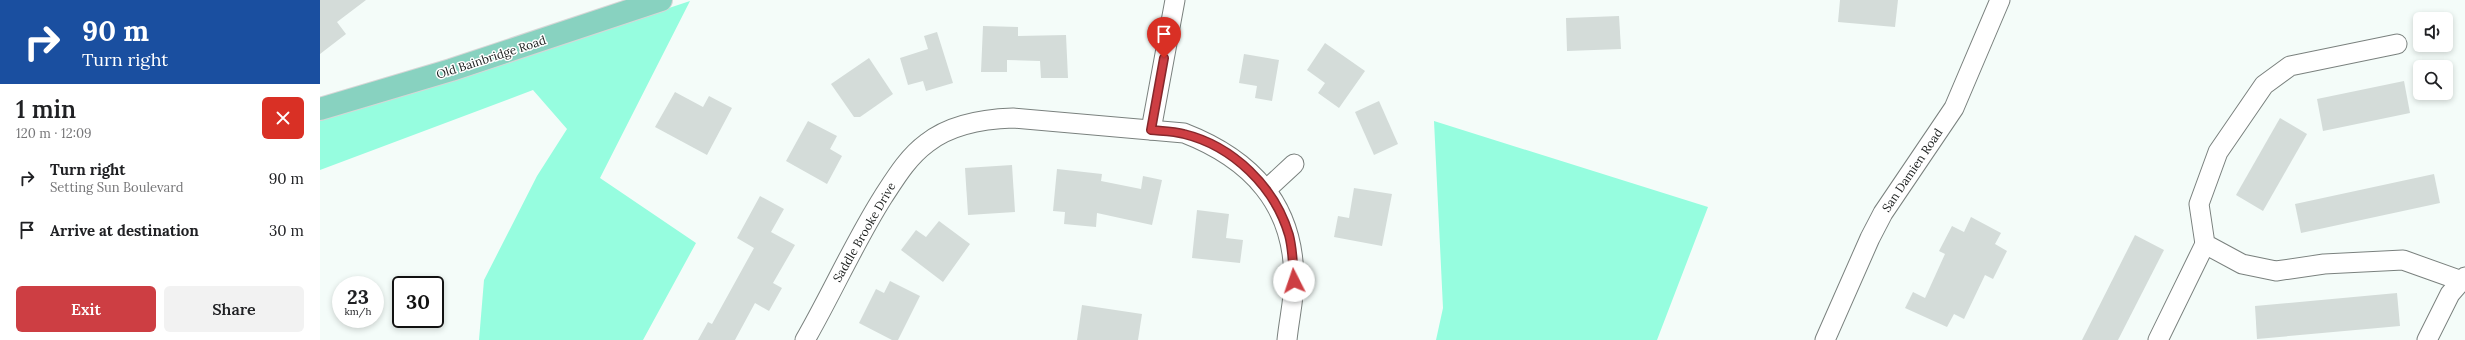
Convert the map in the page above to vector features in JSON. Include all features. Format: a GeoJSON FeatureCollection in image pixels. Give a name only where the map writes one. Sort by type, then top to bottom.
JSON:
{"type":"FeatureCollection","features":[{"type":"Feature","properties":{"kind":"main road","name":"Old Bainbridge Road"},"geometry":{"type":"LineString","coordinates":[[320,109],[451,70],[661,0]]}},
{"type":"Feature","properties":{"kind":"street"},"geometry":{"type":"LineString","coordinates":[[1151,130],[1175,0]]}},
{"type":"Feature","properties":{"kind":"street","name":"San Damien Road"},"geometry":{"type":"LineString","coordinates":[[1825,340],[1880,219],[1954,108],[2000,0]]}},
{"type":"Feature","properties":{"kind":"street"},"geometry":{"type":"LineString","coordinates":[[2158,340],[2205,244],[2199,204],[2218,152],[2264,85],[2290,66],[2397,44]]}},
{"type":"Feature","properties":{"kind":"street","name":"Saddle Brooke Drive"},"geometry":{"type":"LineString","coordinates":[[804,340],[865,225],[897,175],[914,154],[928,142],[964,125],[987,119],[1006,118],[1184,133],[1207,142],[1232,156],[1267,189]]}},
{"type":"Feature","properties":{"kind":"street"},"geometry":{"type":"LineString","coordinates":[[1287,340],[1294,281],[1293,258],[1289,234],[1267,189],[1294,164]]}},
{"type":"Feature","properties":{"kind":"street"},"geometry":{"type":"LineString","coordinates":[[2205,244],[2242,264],[2276,271],[2324,264],[2403,260],[2463,279],[2450,294],[2426,340]]}},
{"type":"Feature","properties":{"kind":"green space"},"geometry":{"type":"Polygon","coordinates":[[[690,1],[600,178],[696,243],[643,340],[479,340],[484,280],[537,176],[567,129],[533,90],[320,170],[320,119],[455,79],[690,1]]]}},
{"type":"Feature","properties":{"kind":"green space"},"geometry":{"type":"Polygon","coordinates":[[[1434,121],[1708,207],[1657,340],[1436,340],[1443,308],[1434,121]]]}},
{"type":"Feature","properties":{"kind":"building"},"geometry":{"type":"Polygon","coordinates":[[[320,0],[366,0],[337,22],[346,34],[320,54],[320,0]]]}},
{"type":"Feature","properties":{"kind":"building"},"geometry":{"type":"Polygon","coordinates":[[[1840,0],[1898,0],[1895,27],[1838,22],[1840,0]]]}},
{"type":"Feature","properties":{"kind":"building"},"geometry":{"type":"Polygon","coordinates":[[[1619,16],[1621,49],[1567,51],[1566,18],[1619,16]]]}},
{"type":"Feature","properties":{"kind":"building"},"geometry":{"type":"Polygon","coordinates":[[[983,26],[1018,27],[1018,36],[1066,35],[1068,78],[1041,78],[1040,61],[1007,60],[1007,72],[981,72],[983,26]]]}},
{"type":"Feature","properties":{"kind":"building"},"geometry":{"type":"Polygon","coordinates":[[[937,32],[953,83],[926,91],[923,81],[908,85],[900,58],[928,49],[924,36],[937,32]]]}},
{"type":"Feature","properties":{"kind":"building"},"geometry":{"type":"Polygon","coordinates":[[[1325,43],[1365,71],[1339,108],[1318,93],[1325,83],[1307,70],[1325,43]]]}},
{"type":"Feature","properties":{"kind":"building"},"geometry":{"type":"Polygon","coordinates":[[[1244,54],[1279,60],[1272,101],[1255,98],[1257,86],[1239,83],[1244,54]]]}},
{"type":"Feature","properties":{"kind":"building"},"geometry":{"type":"Polygon","coordinates":[[[869,58],[893,94],[860,117],[854,117],[831,84],[869,58]]]}},
{"type":"Feature","properties":{"kind":"building"},"geometry":{"type":"Polygon","coordinates":[[[2404,81],[2410,113],[2323,131],[2317,99],[2404,81]]]}},
{"type":"Feature","properties":{"kind":"building"},"geometry":{"type":"Polygon","coordinates":[[[675,92],[703,107],[709,96],[732,108],[707,155],[655,127],[675,92]]]}},
{"type":"Feature","properties":{"kind":"building"},"geometry":{"type":"Polygon","coordinates":[[[1379,101],[1398,144],[1374,155],[1355,112],[1379,101]]]}},
{"type":"Feature","properties":{"kind":"building"},"geometry":{"type":"Polygon","coordinates":[[[2280,118],[2307,134],[2263,211],[2236,195],[2280,118]]]}},
{"type":"Feature","properties":{"kind":"building"},"geometry":{"type":"Polygon","coordinates":[[[808,121],[837,136],[830,149],[842,156],[827,184],[786,161],[808,121]]]}},
{"type":"Feature","properties":{"kind":"building"},"geometry":{"type":"Polygon","coordinates":[[[1012,165],[1015,212],[968,215],[965,168],[1012,165]]]}},
{"type":"Feature","properties":{"kind":"building"},"geometry":{"type":"Polygon","coordinates":[[[1057,169],[1102,174],[1101,181],[1141,189],[1143,176],[1162,180],[1152,225],[1097,213],[1096,227],[1064,224],[1065,212],[1053,211],[1057,169]]]}},
{"type":"Feature","properties":{"kind":"building"},"geometry":{"type":"Polygon","coordinates":[[[2434,174],[2440,203],[2301,233],[2295,204],[2434,174]]]}},
{"type":"Feature","properties":{"kind":"building"},"geometry":{"type":"Polygon","coordinates":[[[1354,188],[1392,194],[1382,246],[1334,237],[1338,216],[1349,218],[1354,188]]]}},
{"type":"Feature","properties":{"kind":"building"},"geometry":{"type":"Polygon","coordinates":[[[760,196],[784,209],[771,232],[795,245],[773,283],[782,288],[769,311],[755,303],[735,340],[698,340],[708,322],[712,324],[754,248],[737,238],[760,196]]]}},
{"type":"Feature","properties":{"kind":"building"},"geometry":{"type":"Polygon","coordinates":[[[1197,210],[1229,214],[1226,238],[1243,240],[1240,263],[1192,258],[1197,210]]]}},
{"type":"Feature","properties":{"kind":"building"},"geometry":{"type":"Polygon","coordinates":[[[1971,217],[2001,233],[1995,244],[2007,251],[1993,279],[1985,275],[1964,319],[1954,314],[1947,327],[1905,308],[1913,292],[1925,298],[1945,254],[1939,251],[1952,226],[1964,232],[1971,217]]]}},
{"type":"Feature","properties":{"kind":"building"},"geometry":{"type":"Polygon","coordinates":[[[939,221],[970,244],[943,282],[901,250],[916,230],[926,237],[939,221]]]}},
{"type":"Feature","properties":{"kind":"building"},"geometry":{"type":"Polygon","coordinates":[[[2135,235],[2164,250],[2118,340],[2082,340],[2135,235]]]}},
{"type":"Feature","properties":{"kind":"building"},"geometry":{"type":"Polygon","coordinates":[[[890,281],[920,296],[898,340],[892,340],[859,323],[876,289],[884,293],[890,281]]]}},
{"type":"Feature","properties":{"kind":"building"},"geometry":{"type":"Polygon","coordinates":[[[2397,293],[2400,326],[2257,339],[2255,306],[2397,293]]]}},
{"type":"Feature","properties":{"kind":"building"},"geometry":{"type":"Polygon","coordinates":[[[1082,305],[1142,314],[1138,340],[1077,340],[1082,305]]]}},
{"type":"Feature","properties":{"kind":"route"},"geometry":{"type":"LineString","coordinates":[[1164,58],[1151,130],[1184,133],[1207,142],[1232,156],[1257,177],[1267,189],[1289,234],[1293,258],[1294,281]]}}]}
